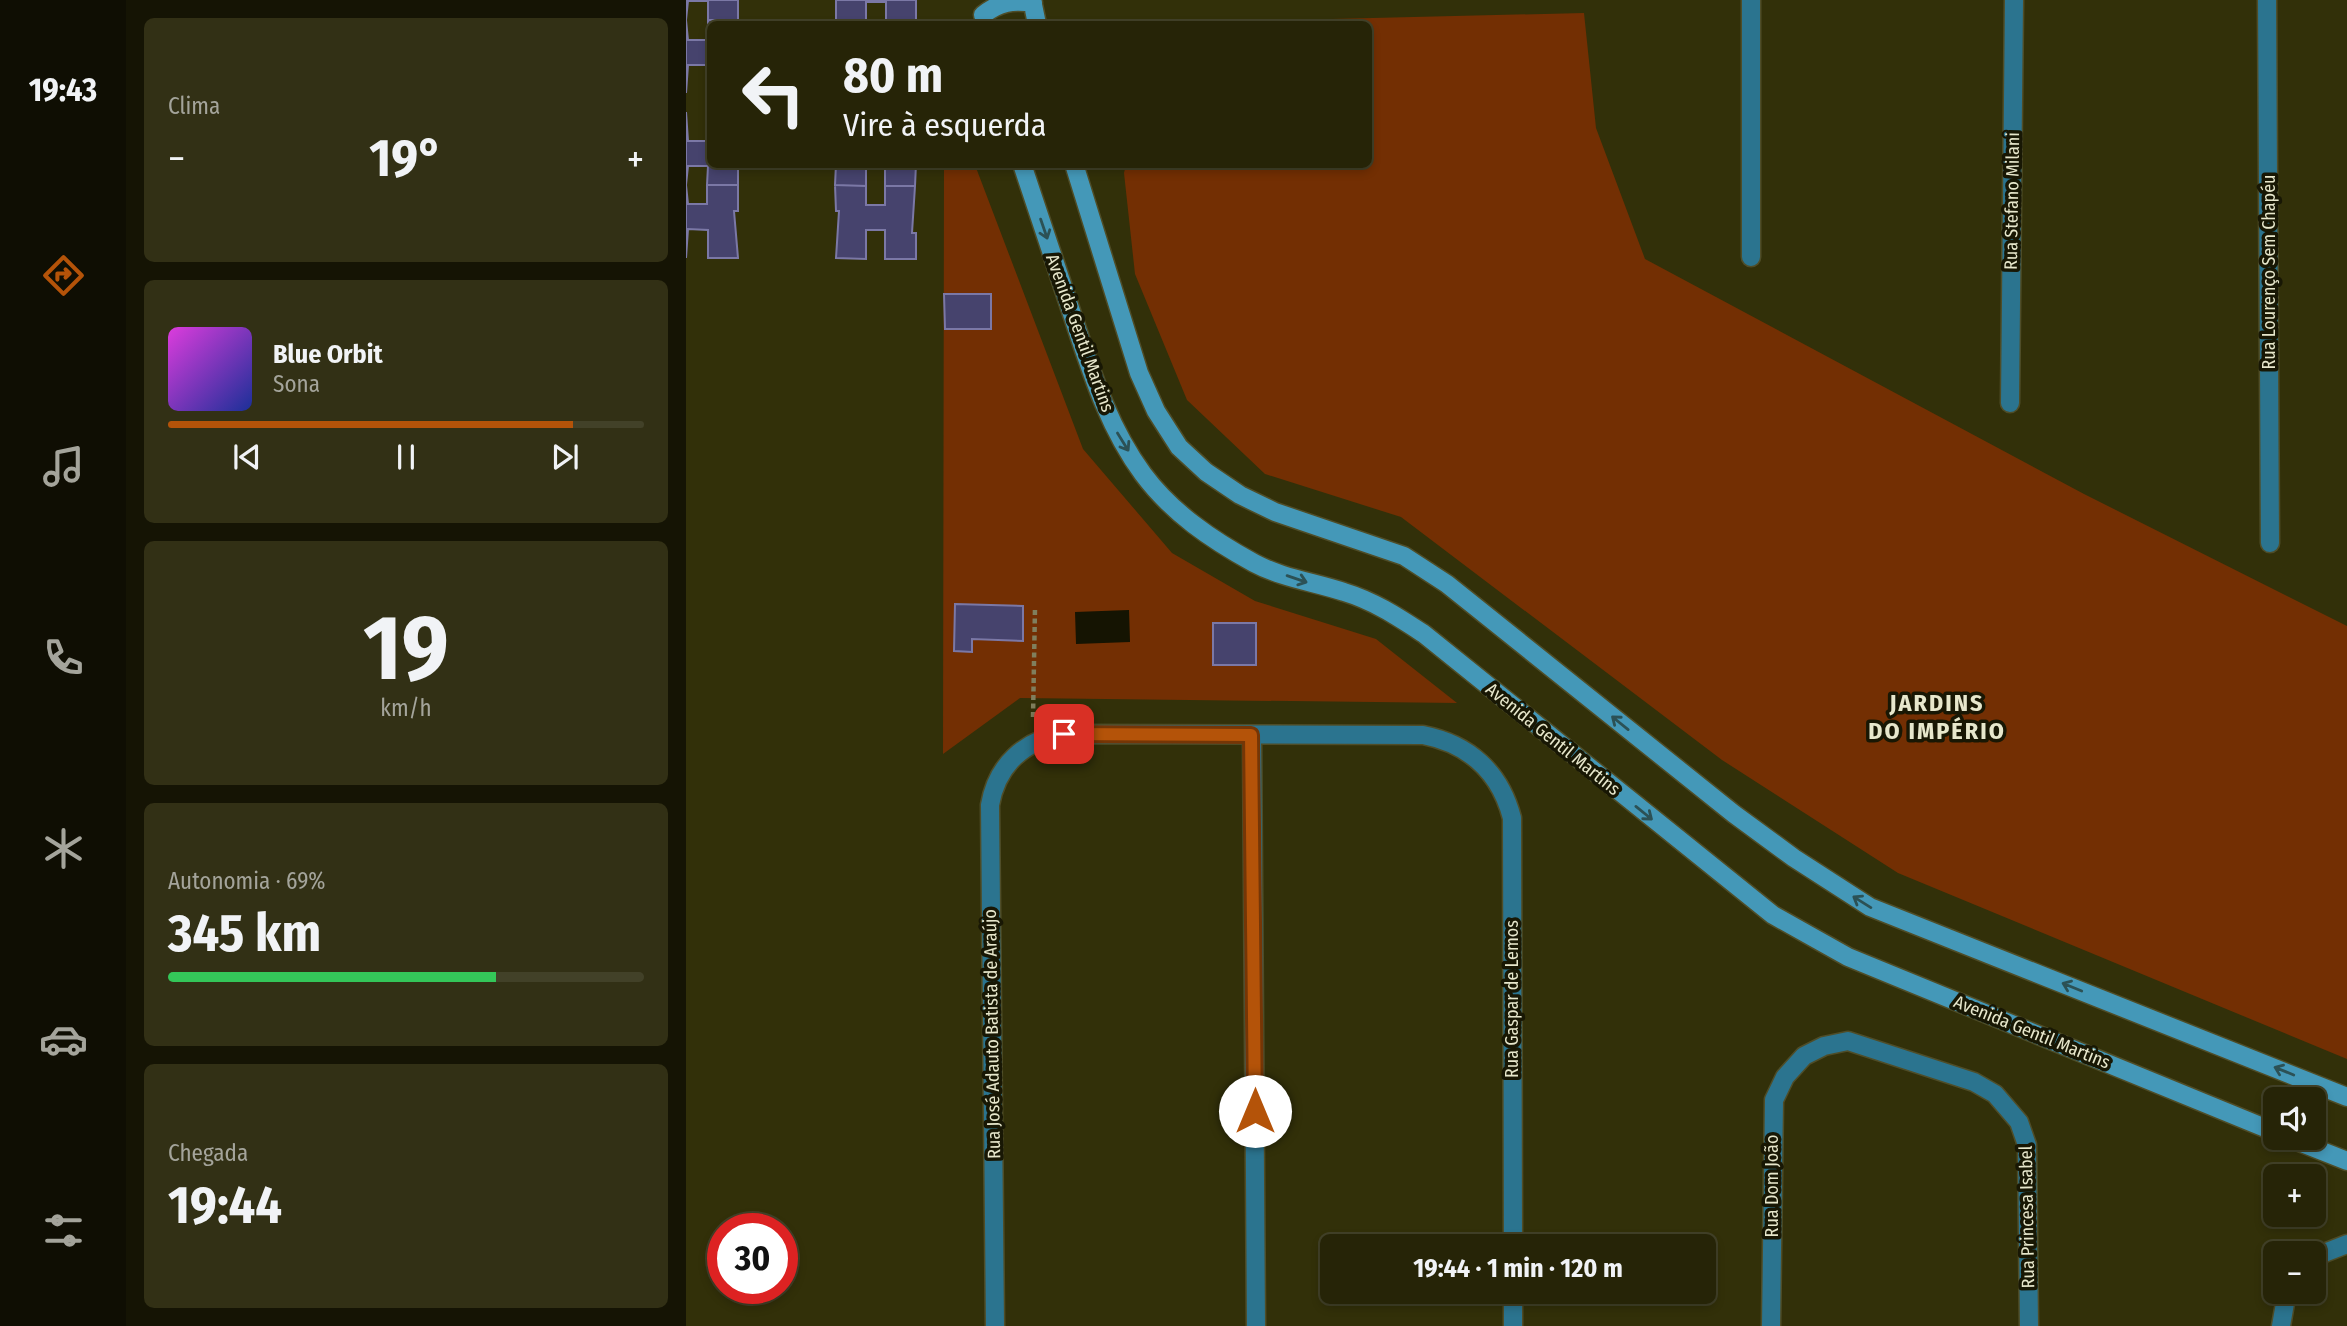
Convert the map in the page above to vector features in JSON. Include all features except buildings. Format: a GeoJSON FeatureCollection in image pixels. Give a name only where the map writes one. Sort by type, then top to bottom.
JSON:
{"type":"FeatureCollection","features":[{"type":"Feature","properties":{"kind":"main road"},"geometry":{"type":"LineString","coordinates":[[983,13],[1001,3],[1032,2],[1036,21]]}},
{"type":"Feature","properties":{"kind":"main road","name":"Avenida Gentil Martins"},"geometry":{"type":"LineString","coordinates":[[1023,168],[1097,388],[1116,433],[1152,484],[1177,511],[1216,542],[1270,570],[1344,592],[1385,608],[1424,634],[1707,863],[1773,915],[1794,927],[1848,957],[2263,1127]]}},
{"type":"Feature","properties":{"kind":"main road"},"geometry":{"type":"LineString","coordinates":[[1075,168],[1139,373],[1156,411],[1179,447],[1206,472],[1240,495],[1275,512],[1404,556],[1447,584],[1734,814],[1794,858],[1870,907],[2347,1097]]}},
{"type":"Feature","properties":{"kind":"main road"},"geometry":{"type":"LineString","coordinates":[[2319,1150],[2347,1161]]}},
{"type":"Feature","properties":{"kind":"street"},"geometry":{"type":"LineString","coordinates":[[1751,0],[1751,257]]}},
{"type":"Feature","properties":{"kind":"street","name":"Rua Stefano Milani"},"geometry":{"type":"LineString","coordinates":[[2010,403],[2014,0]]}},
{"type":"Feature","properties":{"kind":"street","name":"Rua Lourenço Sem Chapéu"},"geometry":{"type":"LineString","coordinates":[[2267,0],[2270,543]]}},
{"type":"Feature","properties":{"kind":"street","name":"Rua Gaspar de Lemos"},"geometry":{"type":"LineString","coordinates":[[1026,747],[1064,734],[1423,735],[1454,743],[1481,762],[1501,787],[1511,818],[1513,1234]]}},
{"type":"Feature","properties":{"kind":"street"},"geometry":{"type":"LineString","coordinates":[[1251,735],[1256,1326]]}},
{"type":"Feature","properties":{"kind":"street","name":"Rua José Adauto Batista de Araújo"},"geometry":{"type":"LineString","coordinates":[[995,1326],[990,805],[1002,770],[1026,747]]}},
{"type":"Feature","properties":{"kind":"street","name":"Rua Dom João"},"geometry":{"type":"LineString","coordinates":[[1771,1326],[1772,1113],[1785,1077],[1804,1056],[1824,1046],[1848,1041],[1985,1087],[2013,1111]]}},
{"type":"Feature","properties":{"kind":"street","name":"Rua Princesa Isabel"},"geometry":{"type":"LineString","coordinates":[[2013,1111],[2027,1145],[2029,1326]]}},
{"type":"Feature","properties":{"kind":"street"},"geometry":{"type":"LineString","coordinates":[[2326,1252],[2347,1244]]}},
{"type":"Feature","properties":{"kind":"street"},"geometry":{"type":"LineString","coordinates":[[1513,1304],[1513,1326]]}},
{"type":"Feature","properties":{"kind":"street"},"geometry":{"type":"LineString","coordinates":[[2281,1326],[2285,1304]]}},
{"type":"Feature","properties":{"kind":"path"},"geometry":{"type":"LineString","coordinates":[[1026,747],[1035,608]]}},
{"type":"Feature","properties":{"kind":"shaded area"},"geometry":{"type":"Polygon","coordinates":[[[1584,13],[1596,128],[1645,259],[2084,494],[2347,626],[2347,1059],[1898,873],[1722,760],[1401,517],[1265,474],[1187,400],[1135,274],[1124,173],[1125,168],[1372,168],[1372,21],[1244,21],[1584,13]]]}},
{"type":"Feature","properties":{"kind":"shaded area"},"geometry":{"type":"Polygon","coordinates":[[[944,168],[976,168],[1083,449],[1172,553],[1255,601],[1376,639],[1457,703],[1020,698],[943,754],[944,168]]]}},
{"type":"Feature","properties":{"kind":"shaded area"},"geometry":{"type":"Polygon","coordinates":[[[1129,610],[1130,642],[1076,644],[1075,612],[1129,610]]]}},
{"type":"Feature","properties":{"kind":"district","name":"JARDINS DO IMPÉRIO"},"geometry":{"type":"Point","coordinates":[1937,717]}},
{"type":"Feature","properties":{"kind":"route"},"geometry":{"type":"LineString","coordinates":[[1064,734],[1251,735],[1255,1111]]}}]}
